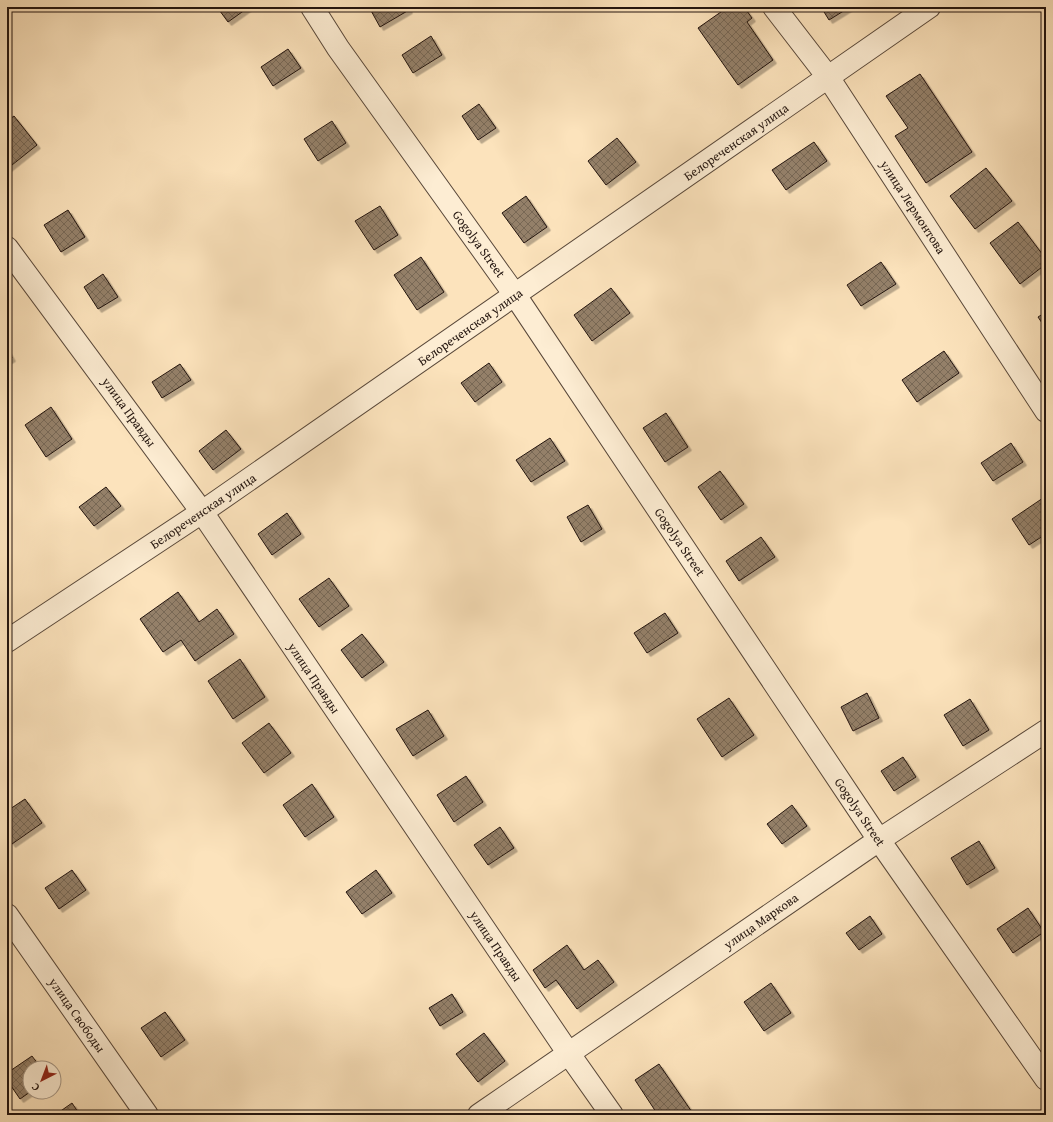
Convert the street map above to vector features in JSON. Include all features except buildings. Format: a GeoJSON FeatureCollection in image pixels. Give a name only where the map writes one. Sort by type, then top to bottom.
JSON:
{"type":"FeatureCollection","features":[{"type":"Feature","properties":{"kind":"street","name":"Gogolya Street"},"geometry":{"type":"LineString","coordinates":[[312,7],[338,48],[516,295],[879,840],[1046,1079]]}},
{"type":"Feature","properties":{"kind":"street","name":"улица Лермонтова"},"geometry":{"type":"LineString","coordinates":[[774,7],[828,77],[1046,411]]}},
{"type":"Feature","properties":{"kind":"street","name":"Белореченская улица"},"geometry":{"type":"LineString","coordinates":[[7,642],[202,512],[929,7]]}},
{"type":"Feature","properties":{"kind":"street","name":"улица Правды"},"geometry":{"type":"LineString","coordinates":[[7,248],[202,512],[569,1054],[612,1115]]}},
{"type":"Feature","properties":{"kind":"street","name":"улица Маркова"},"geometry":{"type":"LineString","coordinates":[[479,1115],[879,840],[1046,731]]}},
{"type":"Feature","properties":{"kind":"street","name":"улица Свободы"},"geometry":{"type":"LineString","coordinates":[[7,915],[147,1115]]}}]}
